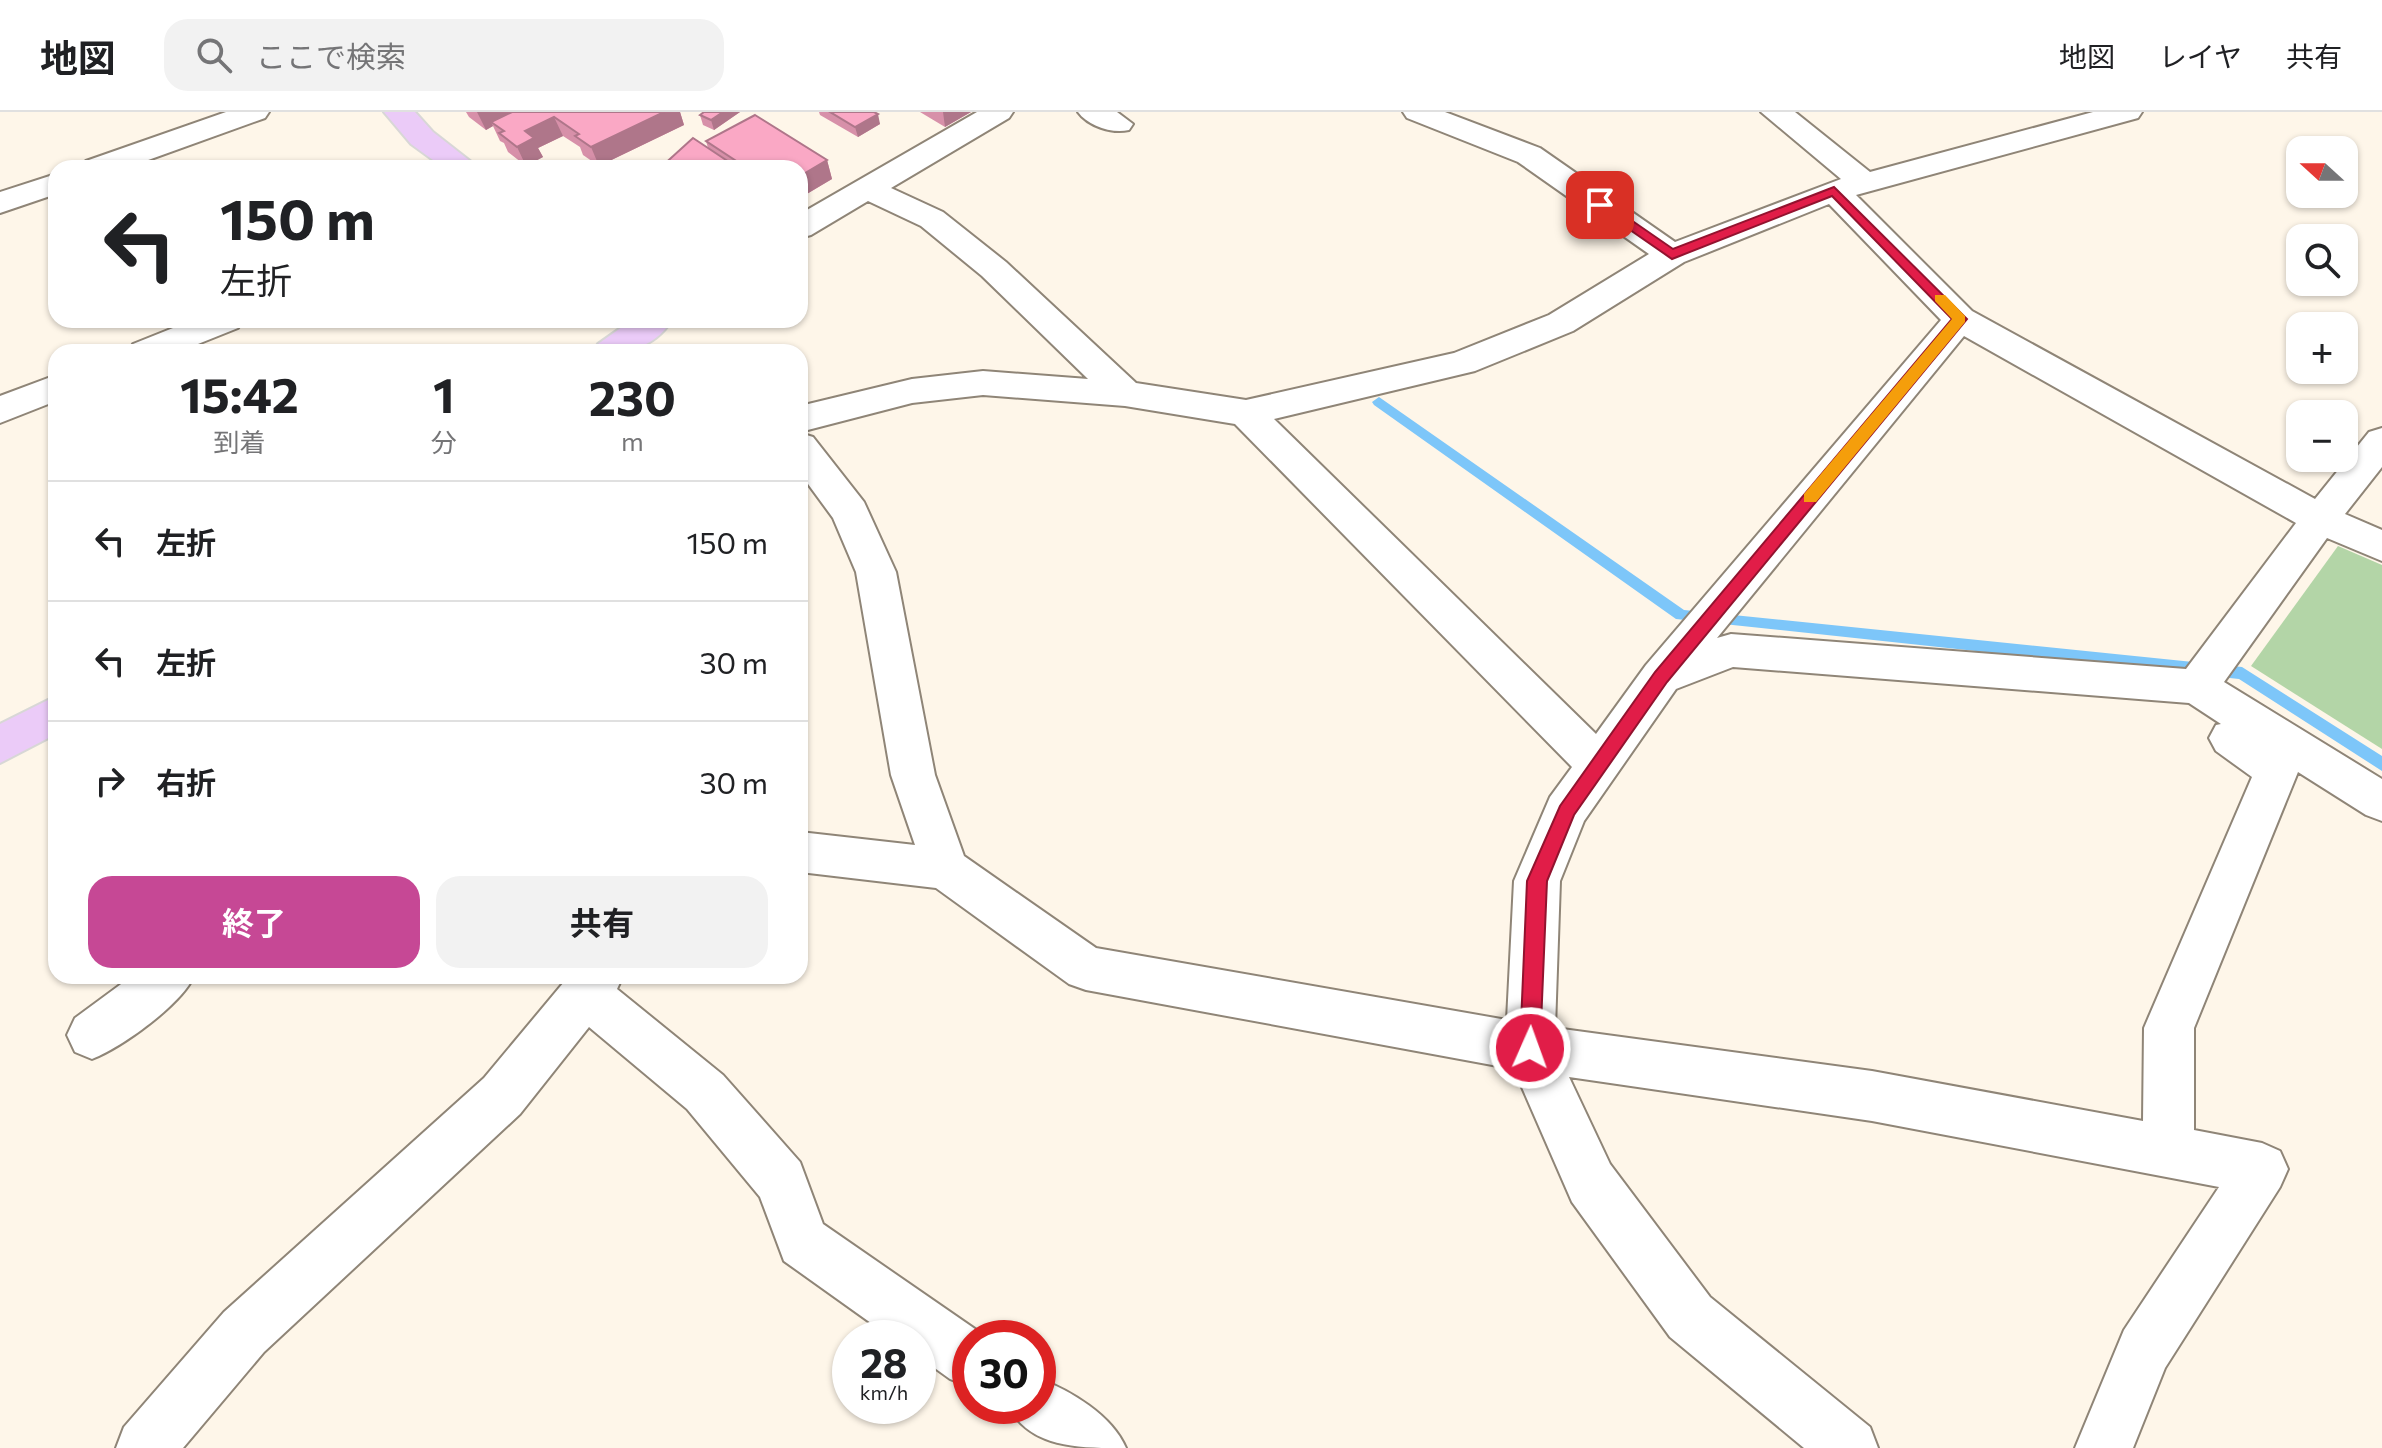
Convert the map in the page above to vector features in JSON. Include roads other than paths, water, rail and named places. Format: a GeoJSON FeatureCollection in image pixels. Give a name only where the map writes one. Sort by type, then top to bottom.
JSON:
{"type":"FeatureCollection","features":[{"type":"Feature","properties":{"kind":"main road"},"geometry":{"type":"LineString","coordinates":[[399,112],[422,138],[453,160]]}},
{"type":"Feature","properties":{"kind":"main road"},"geometry":{"type":"LineString","coordinates":[[624,344],[645,328]]}},
{"type":"Feature","properties":{"kind":"main road"},"geometry":{"type":"LineString","coordinates":[[0,745],[48,722]]}},
{"type":"Feature","properties":{"kind":"street"},"geometry":{"type":"LineString","coordinates":[[119,160],[254,112]]}},
{"type":"Feature","properties":{"kind":"street"},"geometry":{"type":"LineString","coordinates":[[808,223],[998,112]]}},
{"type":"Feature","properties":{"kind":"street"},"geometry":{"type":"LineString","coordinates":[[1418,112],[1529,155],[1672,255]]}},
{"type":"Feature","properties":{"kind":"street"},"geometry":{"type":"LineString","coordinates":[[1460,127],[1493,112]]}},
{"type":"Feature","properties":{"kind":"street"},"geometry":{"type":"LineString","coordinates":[[1776,112],[1849,187],[1960,319],[2320,519],[2382,546]]}},
{"type":"Feature","properties":{"kind":"street"},"geometry":{"type":"LineString","coordinates":[[808,417],[912,391],[983,383],[1125,394],[1246,413],[1463,363],[1561,323],[1672,255],[1849,187],[2127,112]]}},
{"type":"Feature","properties":{"kind":"street"},"geometry":{"type":"LineString","coordinates":[[0,203],[48,186]]}},
{"type":"Feature","properties":{"kind":"street"},"geometry":{"type":"LineString","coordinates":[[865,188],[932,219],[994,269],[1125,394]]}},
{"type":"Feature","properties":{"kind":"street"},"geometry":{"type":"LineString","coordinates":[[1849,1448],[1690,1317],[1591,1183],[1530,1048],[1537,881],[1566,811],[1661,677],[1960,319]]}},
{"type":"Feature","properties":{"kind":"street"},"geometry":{"type":"LineString","coordinates":[[165,344],[206,328]]}},
{"type":"Feature","properties":{"kind":"street"},"geometry":{"type":"LineString","coordinates":[[0,410],[48,390]]}},
{"type":"Feature","properties":{"kind":"street"},"geometry":{"type":"LineString","coordinates":[[1246,413],[1598,764]]}},
{"type":"Feature","properties":{"kind":"street"},"geometry":{"type":"LineString","coordinates":[[2183,685],[2226,647],[2382,441]]}},
{"type":"Feature","properties":{"kind":"street"},"geometry":{"type":"LineString","coordinates":[[808,457],[850,512],[876,572],[913,775],[946,869]]}},
{"type":"Feature","properties":{"kind":"street"},"geometry":{"type":"LineString","coordinates":[[1661,677],[1731,650],[2183,685],[2382,802]]}},
{"type":"Feature","properties":{"kind":"street"},"geometry":{"type":"LineString","coordinates":[[2168,1150],[2169,1028],[2277,771],[2183,685]]}},
{"type":"Feature","properties":{"kind":"street"},"geometry":{"type":"LineString","coordinates":[[808,853],[946,869],[1086,968],[1530,1048],[1872,1096],[2262,1169],[2144,1350],[2104,1448]]}},
{"type":"Feature","properties":{"kind":"street"},"geometry":{"type":"LineString","coordinates":[[92,1035],[159,984]]}},
{"type":"Feature","properties":{"kind":"street"},"geometry":{"type":"LineString","coordinates":[[145,1448],[244,1332],[502,1096],[592,985],[705,1092],[781,1181],[803,1242],[952,1346]]}},
{"type":"Feature","properties":{"kind":"street"},"geometry":{"type":"LineString","coordinates":[[1056,1419],[1097,1448]]}},
{"type":"Feature","properties":{"kind":"waterway"},"geometry":{"type":"LineString","coordinates":[[1379,402],[1681,615],[2242,673],[2382,764]]}}]}
